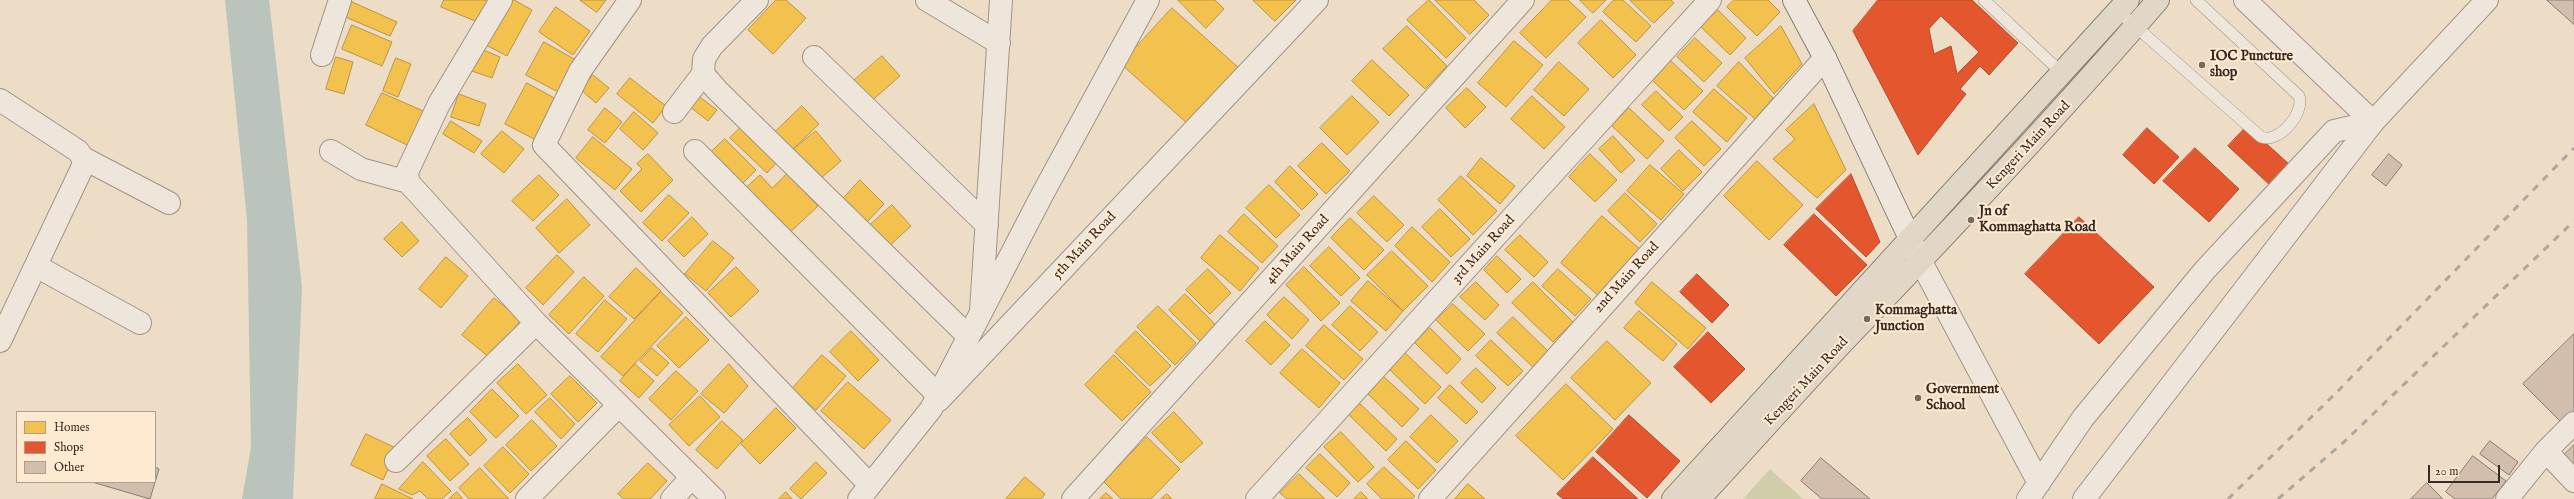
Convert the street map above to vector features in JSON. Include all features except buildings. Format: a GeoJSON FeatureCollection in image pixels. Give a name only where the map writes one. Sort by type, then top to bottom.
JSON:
{"type":"FeatureCollection","features":[{"type":"Feature","properties":{"kind":"main road","name":"Kengeri Main Road"},"geometry":{"type":"LineString","coordinates":[[1699,499],[1862,322],[1921,262],[2080,91],[2158,0]]}},
{"type":"Feature","properties":{"kind":"main road","name":"Kengeri Main Road"},"geometry":{"type":"LineString","coordinates":[[1674,499],[2123,6]]}},
{"type":"Feature","properties":{"kind":"street"},"geometry":{"type":"LineString","coordinates":[[322,55],[340,0]]}},
{"type":"Feature","properties":{"kind":"street"},"geometry":{"type":"LineString","coordinates":[[408,182],[407,172],[439,104],[501,0]]}},
{"type":"Feature","properties":{"kind":"street"},"geometry":{"type":"LineString","coordinates":[[630,0],[580,71],[544,145],[864,492]]}},
{"type":"Feature","properties":{"kind":"street"},"geometry":{"type":"LineString","coordinates":[[674,112],[703,74],[704,59],[712,46],[757,0]]}},
{"type":"Feature","properties":{"kind":"street"},"geometry":{"type":"LineString","coordinates":[[927,0],[998,43]]}},
{"type":"Feature","properties":{"kind":"street"},"geometry":{"type":"LineString","coordinates":[[981,311],[1001,0]]}},
{"type":"Feature","properties":{"kind":"street"},"geometry":{"type":"LineString","coordinates":[[695,151],[934,402],[981,311],[1148,0]]}},
{"type":"Feature","properties":{"kind":"street","name":"5th Main Road"},"geometry":{"type":"LineString","coordinates":[[864,492],[934,402],[1318,0]]}},
{"type":"Feature","properties":{"kind":"street","name":"4th Main Road"},"geometry":{"type":"LineString","coordinates":[[1073,499],[1523,0]]}},
{"type":"Feature","properties":{"kind":"street","name":"3rd Main Road"},"geometry":{"type":"LineString","coordinates":[[1257,499],[1710,0]]}},
{"type":"Feature","properties":{"kind":"street"},"geometry":{"type":"LineString","coordinates":[[1794,0],[1825,58],[1910,240],[2034,491],[2083,418],[2227,246],[2334,131],[2373,122]]}},
{"type":"Feature","properties":{"kind":"street"},"geometry":{"type":"LineString","coordinates":[[2245,0],[2373,122]]}},
{"type":"Feature","properties":{"kind":"street"},"geometry":{"type":"LineString","coordinates":[[2084,499],[2373,122],[2483,1]]}},
{"type":"Feature","properties":{"kind":"street"},"geometry":{"type":"LineString","coordinates":[[814,57],[987,225]]}},
{"type":"Feature","properties":{"kind":"street","name":"2nd Main Road"},"geometry":{"type":"LineString","coordinates":[[1430,499],[1825,58]]}},
{"type":"Feature","properties":{"kind":"street"},"geometry":{"type":"LineString","coordinates":[[703,74],[717,90],[968,336]]}},
{"type":"Feature","properties":{"kind":"street"},"geometry":{"type":"LineString","coordinates":[[0,100],[78,151],[83,158],[169,204]]}},
{"type":"Feature","properties":{"kind":"street"},"geometry":{"type":"LineString","coordinates":[[331,151],[360,169],[408,182],[536,323],[714,499]]}},
{"type":"Feature","properties":{"kind":"street"},"geometry":{"type":"LineString","coordinates":[[0,341],[83,166],[83,158]]}},
{"type":"Feature","properties":{"kind":"street"},"geometry":{"type":"LineString","coordinates":[[36,266],[140,323]]}},
{"type":"Feature","properties":{"kind":"street"},"geometry":{"type":"LineString","coordinates":[[396,461],[536,323]]}},
{"type":"Feature","properties":{"kind":"street"},"geometry":{"type":"LineString","coordinates":[[527,499],[619,405]]}},
{"type":"Feature","properties":{"kind":"street"},"geometry":{"type":"LineString","coordinates":[[2507,499],[2546,451],[2574,423]]}},
{"type":"Feature","properties":{"kind":"street"},"geometry":{"type":"LineString","coordinates":[[2546,451],[2574,481]]}},
{"type":"Feature","properties":{"kind":"street"},"geometry":{"type":"LineString","coordinates":[[672,499],[692,477]]}},
{"type":"Feature","properties":{"kind":"lane"},"geometry":{"type":"LineString","coordinates":[[1984,0],[2062,73]]}},
{"type":"Feature","properties":{"kind":"lane"},"geometry":{"type":"LineString","coordinates":[[2123,6],[2136,26],[2261,137],[2267,139],[2274,138],[2289,125],[2299,109],[2301,103],[2299,96],[2196,0]]}},
{"type":"Feature","properties":{"kind":"shaded area"},"geometry":{"type":"Polygon","coordinates":[[[225,0],[269,0],[302,287],[293,499],[242,499],[251,447],[247,220],[225,0]]]}},
{"type":"Feature","properties":{"kind":"shaded area"},"geometry":{"type":"Polygon","coordinates":[[[1770,469],[1803,499],[1743,499],[1770,469]]]}},
{"type":"Feature","properties":{"kind":"railway"},"geometry":{"type":"LineString","coordinates":[[2228,499],[2338,391],[2574,148]]}},
{"type":"Feature","properties":{"kind":"railway"},"geometry":{"type":"LineString","coordinates":[[2278,499],[2345,441],[2574,221]]}},
{"type":"Feature","properties":{"kind":"place","name":"IOC Puncture shop"},"geometry":{"type":"Point","coordinates":[2202,65]}},
{"type":"Feature","properties":{"kind":"place","name":"Jn of Kommaghatta Road"},"geometry":{"type":"Point","coordinates":[1971,220]}},
{"type":"Feature","properties":{"kind":"place","name":"Kommaghatta Junction"},"geometry":{"type":"Point","coordinates":[1867,319]}},
{"type":"Feature","properties":{"kind":"place","name":"Government School"},"geometry":{"type":"Point","coordinates":[1918,398]}}]}
